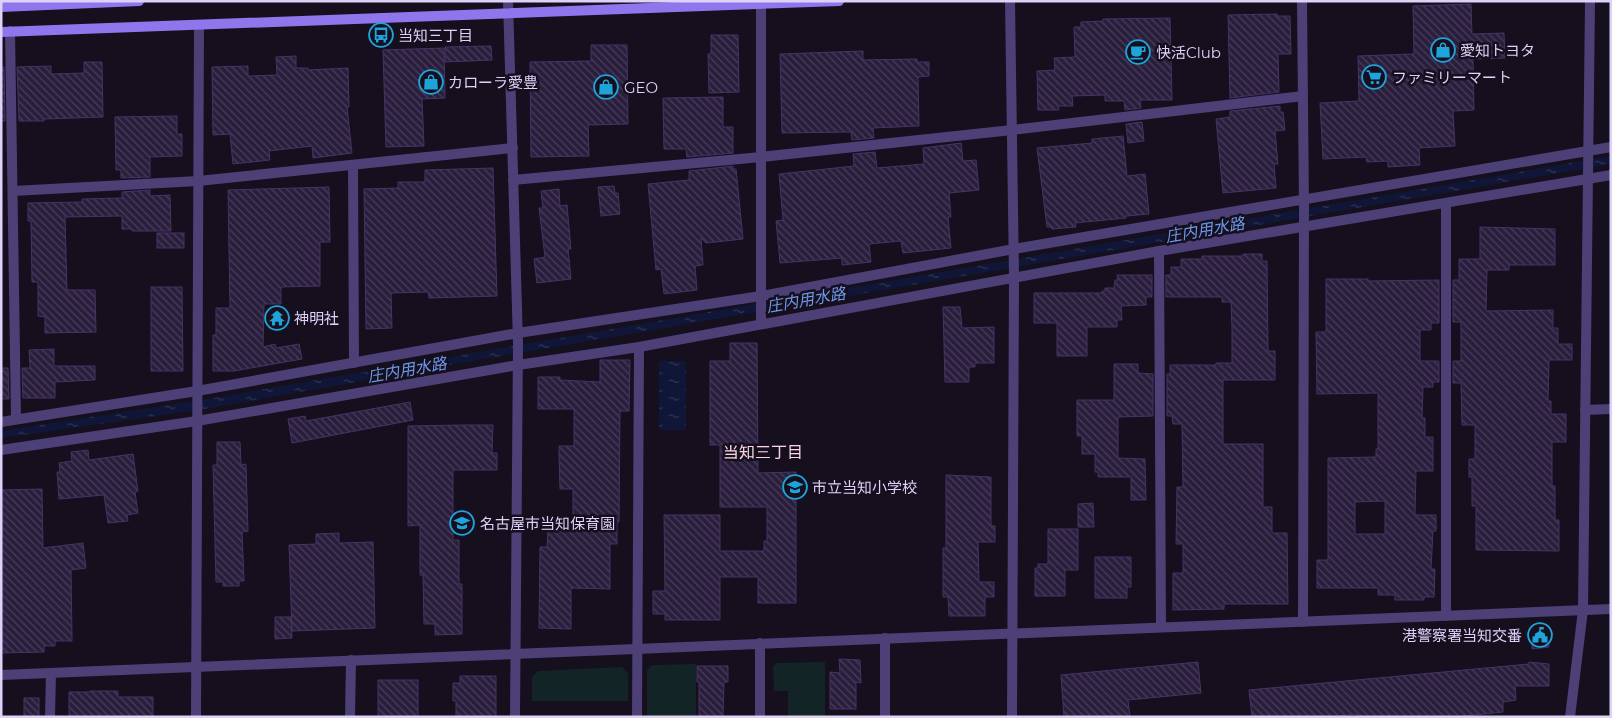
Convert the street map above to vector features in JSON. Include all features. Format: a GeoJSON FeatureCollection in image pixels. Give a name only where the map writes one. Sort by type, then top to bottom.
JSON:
{"type":"FeatureCollection","features":[{"type":"Feature","properties":{"kind":"street"},"geometry":{"type":"LineString","coordinates":[[1,7],[139,1]]}},
{"type":"Feature","properties":{"kind":"street"},"geometry":{"type":"LineString","coordinates":[[508,1],[518,338],[515,717]]}},
{"type":"Feature","properties":{"kind":"street"},"geometry":{"type":"LineString","coordinates":[[16,419],[13,191],[6,32],[839,1]]}},
{"type":"Feature","properties":{"kind":"street"},"geometry":{"type":"LineString","coordinates":[[1010,1],[1014,253],[1012,717]]}},
{"type":"Feature","properties":{"kind":"street"},"geometry":{"type":"LineString","coordinates":[[1302,1],[1304,203],[1303,622]]}},
{"type":"Feature","properties":{"kind":"street"},"geometry":{"type":"LineString","coordinates":[[1570,717],[1583,610],[1590,1]]}},
{"type":"Feature","properties":{"kind":"street"},"geometry":{"type":"LineString","coordinates":[[761,4],[761,320]]}},
{"type":"Feature","properties":{"kind":"street"},"geometry":{"type":"LineString","coordinates":[[196,717],[198,26]]}},
{"type":"Feature","properties":{"kind":"street"},"geometry":{"type":"LineString","coordinates":[[513,180],[761,157],[1303,96]]}},
{"type":"Feature","properties":{"kind":"street"},"geometry":{"type":"LineString","coordinates":[[1,422],[197,394],[354,363],[761,299],[1014,253],[1588,154],[1611,147]]}},
{"type":"Feature","properties":{"kind":"street"},"geometry":{"type":"LineString","coordinates":[[13,191],[198,181],[512,148]]}},
{"type":"Feature","properties":{"kind":"street"},"geometry":{"type":"LineString","coordinates":[[353,166],[354,363]]}},
{"type":"Feature","properties":{"kind":"street"},"geometry":{"type":"LineString","coordinates":[[1,450],[518,361],[640,347],[761,320],[1014,274],[1159,251],[1304,223],[1446,203],[1588,175],[1611,175]]}},
{"type":"Feature","properties":{"kind":"street"},"geometry":{"type":"LineString","coordinates":[[1446,203],[1446,616]]}},
{"type":"Feature","properties":{"kind":"street"},"geometry":{"type":"LineString","coordinates":[[1159,251],[1161,627]]}},
{"type":"Feature","properties":{"kind":"street"},"geometry":{"type":"LineString","coordinates":[[637,717],[640,347]]}},
{"type":"Feature","properties":{"kind":"street"},"geometry":{"type":"LineString","coordinates":[[1585,410],[1611,409]]}},
{"type":"Feature","properties":{"kind":"street"},"geometry":{"type":"LineString","coordinates":[[1,675],[1611,609]]}},
{"type":"Feature","properties":{"kind":"street"},"geometry":{"type":"LineString","coordinates":[[885,638],[885,717]]}},
{"type":"Feature","properties":{"kind":"street"},"geometry":{"type":"LineString","coordinates":[[760,643],[760,717]]}},
{"type":"Feature","properties":{"kind":"street"},"geometry":{"type":"LineString","coordinates":[[350,717],[351,660]]}},
{"type":"Feature","properties":{"kind":"street"},"geometry":{"type":"LineString","coordinates":[[50,717],[51,673]]}},
{"type":"Feature","properties":{"kind":"shaded area"},"geometry":{"type":"Polygon","coordinates":[[[825,662],[825,717],[788,717],[788,691],[774,691],[773,666],[777,663],[825,662]]]}},
{"type":"Feature","properties":{"kind":"shaded area"},"geometry":{"type":"Polygon","coordinates":[[[696,664],[696,717],[647,717],[647,670],[652,665],[696,664]]]}},
{"type":"Feature","properties":{"kind":"shaded area"},"geometry":{"type":"Polygon","coordinates":[[[622,667],[628,673],[628,701],[532,701],[532,677],[538,671],[622,667]]]}},
{"type":"Feature","properties":{"kind":"water","name":"庄内用水路"},"geometry":{"type":"Polygon","coordinates":[[[1611,156],[1611,164],[206,409],[1,438],[1,431],[207,399],[1611,156]]]}},
{"type":"Feature","properties":{"kind":"water"},"geometry":{"type":"Polygon","coordinates":[[[659,361],[686,361],[686,430],[659,430],[659,361]]]}},
{"type":"Feature","properties":{"kind":"building"},"geometry":{"type":"Polygon","coordinates":[[[1471,4],[1472,34],[1504,33],[1505,58],[1473,59],[1474,110],[1453,111],[1455,146],[1419,148],[1420,165],[1388,167],[1388,161],[1367,162],[1366,157],[1323,159],[1320,103],[1359,101],[1358,56],[1414,54],[1413,6],[1471,4]]]}},
{"type":"Feature","properties":{"kind":"building"},"geometry":{"type":"Polygon","coordinates":[[[1277,14],[1277,16],[1290,16],[1291,54],[1278,54],[1279,92],[1230,98],[1228,15],[1277,14]]]}},
{"type":"Feature","properties":{"kind":"building"},"geometry":{"type":"Polygon","coordinates":[[[1170,18],[1172,100],[1140,100],[1141,108],[1125,110],[1124,101],[1105,101],[1105,95],[1072,96],[1073,106],[1058,106],[1059,110],[1038,110],[1037,71],[1055,70],[1054,58],[1075,57],[1074,27],[1081,27],[1081,22],[1103,21],[1103,19],[1170,18]]]}},
{"type":"Feature","properties":{"kind":"building"},"geometry":{"type":"Polygon","coordinates":[[[711,35],[738,35],[739,92],[709,93],[708,54],[711,54],[711,35]]]}},
{"type":"Feature","properties":{"kind":"building"},"geometry":{"type":"Polygon","coordinates":[[[591,45],[627,45],[628,124],[588,125],[589,156],[531,157],[530,62],[591,61],[591,45]]]}},
{"type":"Feature","properties":{"kind":"building"},"geometry":{"type":"Polygon","coordinates":[[[491,46],[492,60],[445,62],[445,47],[491,46]]]}},
{"type":"Feature","properties":{"kind":"building"},"geometry":{"type":"Polygon","coordinates":[[[444,48],[445,98],[422,99],[424,146],[386,147],[383,50],[444,48]]]}},
{"type":"Feature","properties":{"kind":"building"},"geometry":{"type":"Polygon","coordinates":[[[863,51],[863,60],[917,59],[917,62],[929,62],[929,76],[918,77],[919,126],[873,128],[874,138],[852,140],[851,132],[782,133],[780,54],[863,51]]]}},
{"type":"Feature","properties":{"kind":"building"},"geometry":{"type":"Polygon","coordinates":[[[296,56],[296,68],[308,68],[308,70],[348,68],[349,107],[347,107],[352,153],[313,158],[312,146],[269,151],[270,160],[233,164],[230,134],[213,135],[212,67],[248,66],[248,76],[277,75],[276,57],[296,56]]]}},
{"type":"Feature","properties":{"kind":"building"},"geometry":{"type":"Polygon","coordinates":[[[84,62],[102,62],[103,117],[19,121],[17,67],[51,66],[51,74],[84,73],[84,62]]]}},
{"type":"Feature","properties":{"kind":"building"},"geometry":{"type":"Polygon","coordinates":[[[1,67],[4,67],[5,121],[1,121],[1,67]]]}},
{"type":"Feature","properties":{"kind":"building"},"geometry":{"type":"Polygon","coordinates":[[[723,97],[723,127],[733,127],[733,153],[687,157],[686,149],[664,149],[663,98],[723,97]]]}},
{"type":"Feature","properties":{"kind":"building"},"geometry":{"type":"Polygon","coordinates":[[[1280,106],[1280,112],[1283,112],[1285,130],[1275,131],[1278,164],[1274,164],[1276,188],[1223,193],[1216,119],[1230,117],[1230,111],[1280,106]]]}},
{"type":"Feature","properties":{"kind":"building"},"geometry":{"type":"Polygon","coordinates":[[[177,116],[177,134],[182,134],[182,156],[150,157],[150,177],[121,178],[121,170],[116,170],[115,117],[177,116]]]}},
{"type":"Feature","properties":{"kind":"building"},"geometry":{"type":"Polygon","coordinates":[[[1142,122],[1144,141],[1128,143],[1126,124],[1142,122]]]}},
{"type":"Feature","properties":{"kind":"building"},"geometry":{"type":"Polygon","coordinates":[[[1123,136],[1127,176],[1145,174],[1149,214],[1075,223],[1076,227],[1052,229],[1047,227],[1037,148],[1092,143],[1092,139],[1123,136]]]}},
{"type":"Feature","properties":{"kind":"building"},"geometry":{"type":"Polygon","coordinates":[[[961,143],[963,161],[976,160],[979,190],[949,193],[951,217],[948,217],[951,248],[903,253],[901,241],[869,244],[871,262],[842,265],[842,258],[780,263],[776,221],[783,220],[779,174],[854,166],[853,154],[875,152],[877,168],[924,164],[923,148],[961,143]]]}},
{"type":"Feature","properties":{"kind":"building"},"geometry":{"type":"Polygon","coordinates":[[[733,166],[733,169],[736,169],[743,239],[706,243],[701,238],[703,265],[695,266],[697,290],[664,294],[661,269],[656,270],[648,184],[689,180],[689,171],[733,166]]]}},
{"type":"Feature","properties":{"kind":"building"},"geometry":{"type":"Polygon","coordinates":[[[493,168],[497,296],[429,298],[428,292],[391,293],[392,328],[366,329],[364,189],[398,188],[398,182],[425,182],[425,170],[493,168]]]}},
{"type":"Feature","properties":{"kind":"building"},"geometry":{"type":"Polygon","coordinates":[[[614,186],[615,193],[618,193],[620,214],[601,216],[598,187],[614,186]]]}},
{"type":"Feature","properties":{"kind":"building"},"geometry":{"type":"Polygon","coordinates":[[[329,187],[330,242],[320,242],[320,286],[281,287],[281,304],[264,304],[263,347],[275,344],[276,348],[299,344],[302,359],[234,371],[213,371],[213,335],[216,335],[216,308],[230,308],[228,190],[329,187]]]}},
{"type":"Feature","properties":{"kind":"building"},"geometry":{"type":"Polygon","coordinates":[[[559,189],[560,206],[567,205],[571,249],[568,249],[571,279],[537,283],[534,259],[545,257],[539,208],[543,208],[541,191],[559,189]]]}},
{"type":"Feature","properties":{"kind":"building"},"geometry":{"type":"Polygon","coordinates":[[[150,190],[150,196],[170,195],[171,231],[132,231],[132,229],[122,229],[122,216],[65,217],[67,290],[95,290],[96,332],[45,333],[45,317],[38,316],[38,282],[32,282],[31,221],[28,221],[28,203],[82,202],[82,199],[122,198],[122,192],[150,190]]]}},
{"type":"Feature","properties":{"kind":"building"},"geometry":{"type":"Polygon","coordinates":[[[1480,227],[1555,229],[1555,265],[1509,265],[1509,270],[1487,270],[1486,311],[1553,310],[1553,328],[1558,328],[1558,344],[1572,344],[1572,360],[1549,360],[1548,401],[1551,401],[1551,414],[1566,414],[1566,442],[1552,442],[1552,486],[1555,486],[1555,520],[1559,520],[1559,551],[1476,550],[1476,506],[1472,506],[1472,477],[1469,477],[1469,459],[1475,459],[1475,425],[1462,425],[1461,383],[1453,383],[1453,361],[1461,361],[1461,322],[1453,322],[1453,280],[1459,280],[1459,259],[1480,259],[1480,227]]]}},
{"type":"Feature","properties":{"kind":"building"},"geometry":{"type":"Polygon","coordinates":[[[157,233],[184,233],[184,248],[157,248],[157,233]]]}},
{"type":"Feature","properties":{"kind":"building"},"geometry":{"type":"Polygon","coordinates":[[[1243,254],[1262,254],[1262,261],[1267,261],[1268,351],[1275,351],[1275,380],[1223,380],[1223,444],[1263,444],[1263,507],[1272,507],[1272,533],[1287,533],[1288,604],[1224,604],[1224,609],[1173,610],[1173,573],[1183,573],[1183,544],[1176,544],[1177,487],[1183,487],[1182,424],[1173,424],[1172,416],[1167,416],[1167,374],[1170,374],[1170,365],[1232,363],[1232,328],[1231,302],[1222,302],[1222,297],[1166,297],[1166,275],[1171,275],[1171,267],[1181,267],[1181,259],[1202,259],[1202,256],[1243,256],[1243,254]]]}},
{"type":"Feature","properties":{"kind":"building"},"geometry":{"type":"Polygon","coordinates":[[[1117,275],[1152,275],[1152,297],[1146,297],[1146,305],[1121,306],[1122,320],[1117,320],[1117,327],[1087,327],[1087,356],[1057,356],[1057,323],[1034,323],[1034,293],[1102,293],[1102,291],[1105,291],[1105,288],[1114,288],[1115,280],[1118,280],[1117,275]]]}},
{"type":"Feature","properties":{"kind":"building"},"geometry":{"type":"Polygon","coordinates":[[[1326,279],[1368,279],[1368,281],[1439,280],[1439,323],[1431,323],[1431,330],[1420,330],[1420,361],[1439,361],[1439,382],[1433,382],[1433,387],[1423,387],[1422,418],[1425,418],[1425,437],[1433,437],[1433,471],[1416,471],[1415,515],[1436,515],[1436,531],[1433,531],[1431,569],[1435,569],[1434,597],[1424,597],[1424,600],[1395,600],[1395,595],[1378,595],[1378,588],[1317,588],[1317,560],[1328,560],[1328,458],[1376,457],[1376,449],[1378,449],[1378,393],[1317,394],[1316,332],[1326,332],[1326,279]],[[1385,501],[1355,502],[1355,534],[1385,534],[1385,501]]]}},
{"type":"Feature","properties":{"kind":"building"},"geometry":{"type":"Polygon","coordinates":[[[151,287],[182,287],[183,371],[151,371],[151,287]]]}},
{"type":"Feature","properties":{"kind":"building"},"geometry":{"type":"Polygon","coordinates":[[[943,307],[960,307],[962,328],[994,327],[994,363],[975,363],[975,367],[969,367],[969,382],[945,382],[943,307]]]}},
{"type":"Feature","properties":{"kind":"building"},"geometry":{"type":"Polygon","coordinates":[[[730,343],[757,343],[758,473],[796,472],[796,603],[758,603],[758,577],[720,577],[720,620],[665,620],[665,614],[653,614],[653,591],[665,591],[664,515],[720,515],[720,551],[764,551],[764,541],[767,541],[767,507],[720,507],[720,445],[710,445],[710,361],[730,361],[730,343]]]}},
{"type":"Feature","properties":{"kind":"building"},"geometry":{"type":"Polygon","coordinates":[[[54,349],[54,366],[95,366],[95,380],[55,382],[55,398],[23,398],[22,368],[30,368],[29,350],[54,349]]]}},
{"type":"Feature","properties":{"kind":"building"},"geometry":{"type":"Polygon","coordinates":[[[600,360],[630,360],[629,411],[620,411],[619,522],[617,522],[617,544],[610,544],[610,589],[571,588],[571,629],[539,628],[540,547],[547,547],[548,530],[573,530],[573,489],[560,489],[559,446],[574,446],[574,409],[538,409],[538,377],[560,377],[560,380],[600,382],[600,360]]]}},
{"type":"Feature","properties":{"kind":"building"},"geometry":{"type":"Polygon","coordinates":[[[1114,364],[1138,364],[1138,373],[1153,374],[1153,416],[1118,417],[1118,458],[1145,459],[1146,500],[1131,500],[1131,477],[1098,477],[1098,472],[1095,472],[1095,454],[1082,454],[1082,436],[1077,436],[1077,400],[1114,400],[1114,364]]]}},
{"type":"Feature","properties":{"kind":"building"},"geometry":{"type":"Polygon","coordinates":[[[1,368],[8,368],[9,399],[1,399],[1,368]]]}},
{"type":"Feature","properties":{"kind":"building"},"geometry":{"type":"Polygon","coordinates":[[[410,402],[413,420],[292,443],[288,419],[305,416],[306,421],[410,402]]]}},
{"type":"Feature","properties":{"kind":"building"},"geometry":{"type":"Polygon","coordinates":[[[493,425],[492,453],[497,453],[497,470],[453,470],[453,540],[459,540],[459,584],[462,584],[462,634],[435,635],[435,624],[424,624],[423,575],[420,575],[420,525],[408,526],[408,426],[493,425]]]}},
{"type":"Feature","properties":{"kind":"building"},"geometry":{"type":"Polygon","coordinates":[[[217,442],[240,442],[241,465],[246,464],[248,531],[242,532],[244,581],[239,581],[239,586],[223,586],[223,582],[216,582],[213,465],[217,465],[217,442]]]}},
{"type":"Feature","properties":{"kind":"building"},"geometry":{"type":"Polygon","coordinates":[[[88,450],[89,460],[133,454],[138,491],[135,492],[138,513],[127,515],[128,521],[108,523],[104,495],[59,499],[57,472],[60,472],[59,463],[72,461],[71,452],[88,450]]]}},
{"type":"Feature","properties":{"kind":"building"},"geometry":{"type":"Polygon","coordinates":[[[946,475],[991,477],[991,526],[995,526],[995,542],[978,542],[979,582],[994,582],[994,597],[985,597],[985,616],[949,616],[948,597],[943,597],[943,548],[946,548],[946,475]]]}},
{"type":"Feature","properties":{"kind":"building"},"geometry":{"type":"Polygon","coordinates":[[[42,489],[43,548],[83,543],[86,568],[71,570],[72,641],[55,641],[55,646],[44,646],[44,652],[1,653],[1,490],[42,489]]]}},
{"type":"Feature","properties":{"kind":"building"},"geometry":{"type":"Polygon","coordinates":[[[1093,503],[1094,527],[1078,527],[1078,504],[1093,503]]]}},
{"type":"Feature","properties":{"kind":"building"},"geometry":{"type":"Polygon","coordinates":[[[1048,529],[1078,529],[1078,570],[1065,570],[1065,596],[1035,596],[1035,568],[1038,568],[1038,564],[1048,564],[1048,529]]]}},
{"type":"Feature","properties":{"kind":"building"},"geometry":{"type":"Polygon","coordinates":[[[339,533],[339,543],[373,542],[375,628],[292,631],[289,545],[316,544],[316,534],[339,533]]]}},
{"type":"Feature","properties":{"kind":"building"},"geometry":{"type":"Polygon","coordinates":[[[1095,557],[1131,557],[1131,587],[1127,587],[1127,598],[1095,598],[1095,557]]]}},
{"type":"Feature","properties":{"kind":"building"},"geometry":{"type":"Polygon","coordinates":[[[275,617],[291,617],[292,638],[275,639],[275,617]]]}},
{"type":"Feature","properties":{"kind":"building"},"geometry":{"type":"Polygon","coordinates":[[[1532,629],[1548,629],[1549,647],[1532,649],[1532,629]]]}},
{"type":"Feature","properties":{"kind":"building"},"geometry":{"type":"Polygon","coordinates":[[[839,659],[860,660],[861,683],[856,682],[856,709],[830,709],[830,672],[840,673],[839,659]]]}},
{"type":"Feature","properties":{"kind":"building"},"geometry":{"type":"Polygon","coordinates":[[[1198,662],[1201,693],[1128,700],[1130,717],[1064,717],[1061,675],[1198,662]]]}},
{"type":"Feature","properties":{"kind":"building"},"geometry":{"type":"Polygon","coordinates":[[[1529,662],[1549,664],[1549,686],[1515,686],[1516,700],[1503,702],[1503,712],[1454,717],[1357,717],[1356,714],[1331,717],[1252,717],[1249,690],[1529,664],[1529,662]]]}},
{"type":"Feature","properties":{"kind":"building"},"geometry":{"type":"Polygon","coordinates":[[[697,666],[728,666],[728,682],[724,682],[723,717],[699,717],[697,666]]]}},
{"type":"Feature","properties":{"kind":"building"},"geometry":{"type":"Polygon","coordinates":[[[460,676],[496,676],[496,717],[456,717],[456,701],[453,701],[453,683],[460,683],[460,676]]]}},
{"type":"Feature","properties":{"kind":"building"},"geometry":{"type":"Polygon","coordinates":[[[378,680],[418,680],[418,717],[378,717],[378,680]]]}},
{"type":"Feature","properties":{"kind":"building"},"geometry":{"type":"Polygon","coordinates":[[[118,691],[118,697],[153,697],[153,717],[69,717],[69,692],[118,691]]]}},
{"type":"Feature","properties":{"kind":"building"},"geometry":{"type":"Polygon","coordinates":[[[24,698],[39,698],[39,717],[24,717],[24,698]]]}},
{"type":"Feature","properties":{"kind":"place","name":"当知三丁目"},"geometry":{"type":"Point","coordinates":[381,35]}},
{"type":"Feature","properties":{"kind":"place","name":"愛知トヨタ"},"geometry":{"type":"Point","coordinates":[1443,50]}},
{"type":"Feature","properties":{"kind":"place","name":"快活Club"},"geometry":{"type":"Point","coordinates":[1138,52]}},
{"type":"Feature","properties":{"kind":"place","name":"ファミリーマート"},"geometry":{"type":"Point","coordinates":[1374,77]}},
{"type":"Feature","properties":{"kind":"place","name":"カローラ愛豊"},"geometry":{"type":"Point","coordinates":[431,82]}},
{"type":"Feature","properties":{"kind":"place","name":"GEO"},"geometry":{"type":"Point","coordinates":[606,87]}},
{"type":"Feature","properties":{"kind":"place","name":"神明社"},"geometry":{"type":"Point","coordinates":[277,318]}},
{"type":"Feature","properties":{"kind":"place","name":"市立当知小学校"},"geometry":{"type":"Point","coordinates":[795,487]}},
{"type":"Feature","properties":{"kind":"place","name":"名古屋市当知保育園"},"geometry":{"type":"Point","coordinates":[462,523]}},
{"type":"Feature","properties":{"kind":"place","name":"港警察署当知交番"},"geometry":{"type":"Point","coordinates":[1540,635]}},
{"type":"Feature","properties":{"kind":"district","name":"当知三丁目"},"geometry":{"type":"Point","coordinates":[763,452]}}]}
